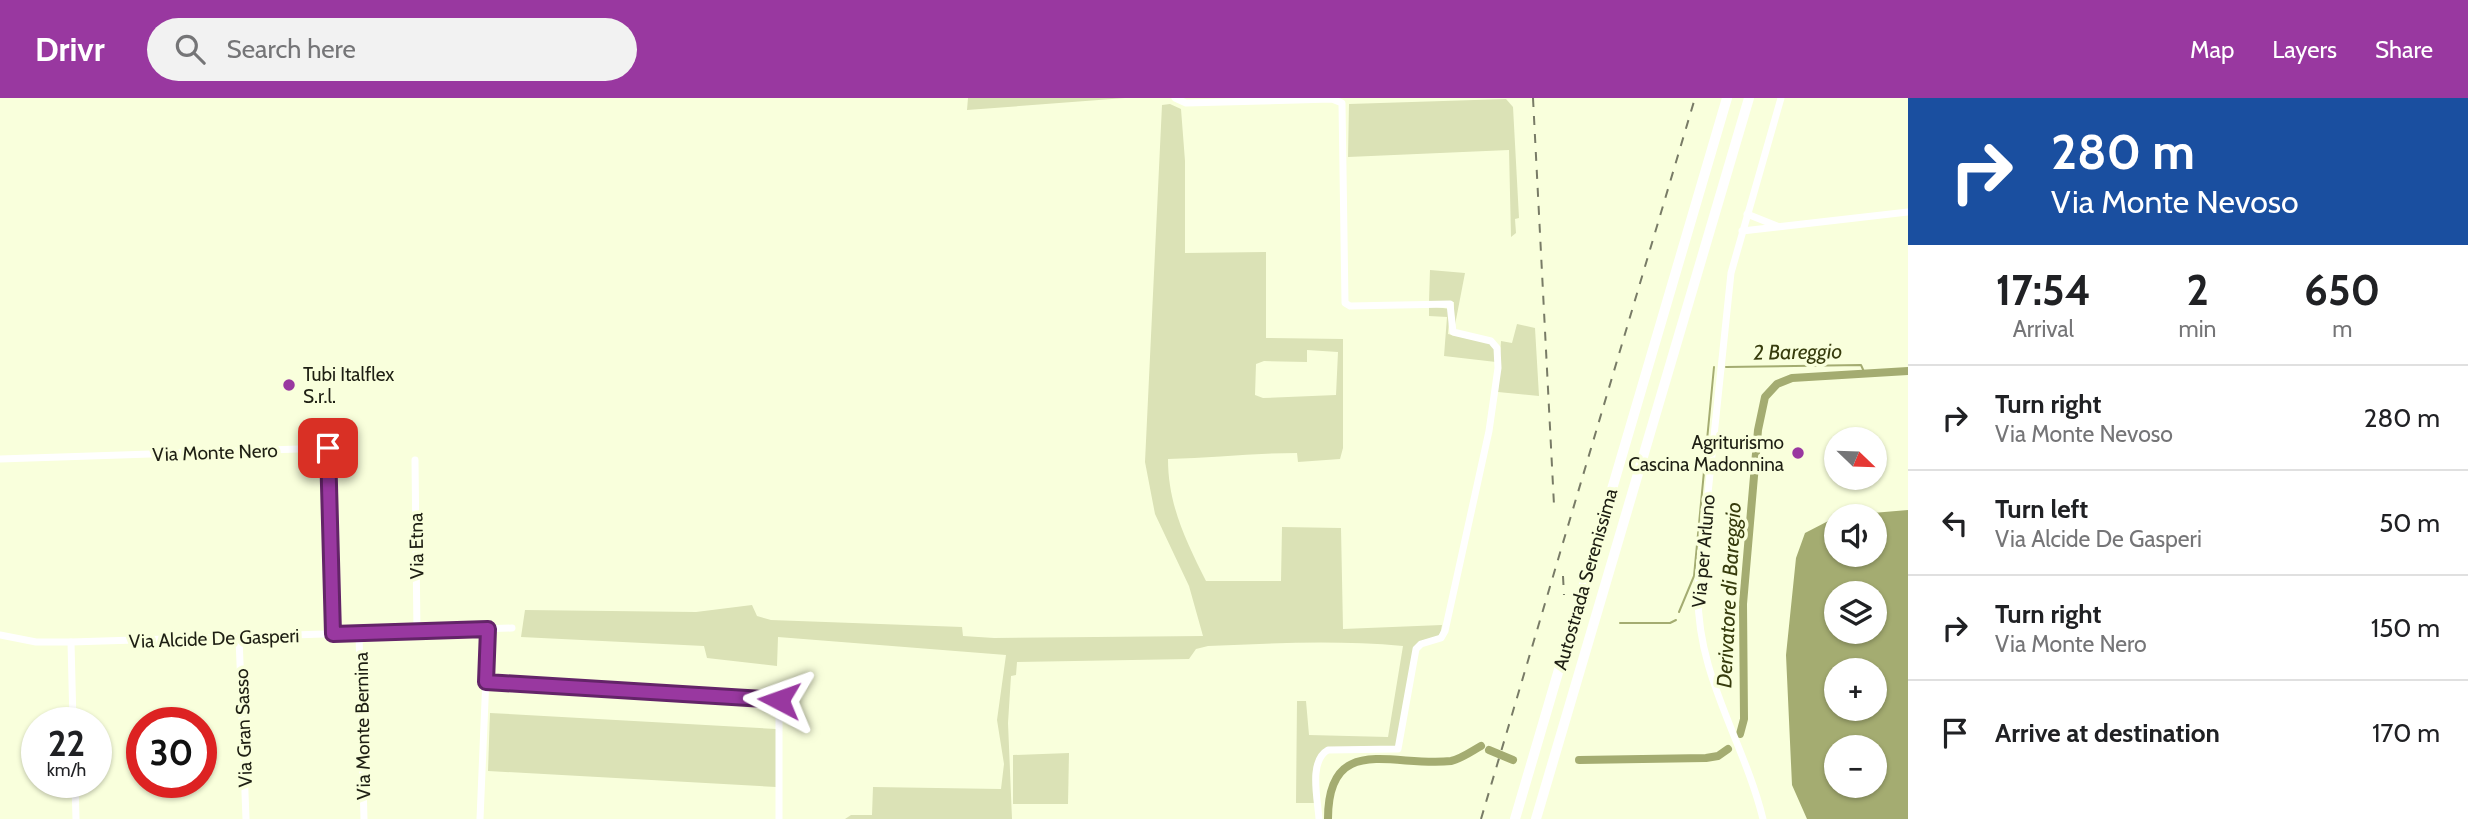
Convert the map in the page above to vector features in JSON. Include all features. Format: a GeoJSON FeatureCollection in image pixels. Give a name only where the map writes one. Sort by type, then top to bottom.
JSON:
{"type":"FeatureCollection","features":[{"type":"Feature","properties":{"kind":"highway","name":"Autostrada Serenissima"},"geometry":{"type":"LineString","coordinates":[[1514,819],[1727,98]]}},
{"type":"Feature","properties":{"kind":"highway","name":"Autostrada Serenissima"},"geometry":{"type":"LineString","coordinates":[[1536,819],[1749,98]]}},
{"type":"Feature","properties":{"kind":"street"},"geometry":{"type":"LineString","coordinates":[[1175,98],[1186,103],[1332,99],[1342,103],[1345,303],[1350,306],[1450,304],[1453,332],[1491,341],[1497,348],[1489,431],[1446,631],[1441,638],[1422,644],[1416,649],[1398,749],[1328,750],[1321,754],[1317,764],[1319,819]]}},
{"type":"Feature","properties":{"kind":"street","name":"Via per Arluno"},"geometry":{"type":"LineString","coordinates":[[1763,819],[1710,680],[1697,616],[1731,273],[1782,98]]}},
{"type":"Feature","properties":{"kind":"street"},"geometry":{"type":"LineString","coordinates":[[1742,232],[1908,212]]}},
{"type":"Feature","properties":{"kind":"street"},"geometry":{"type":"LineString","coordinates":[[1747,214],[1777,227]]}},
{"type":"Feature","properties":{"kind":"street","name":"Via Monte Nero"},"geometry":{"type":"LineString","coordinates":[[0,459],[328,448],[333,634]]}},
{"type":"Feature","properties":{"kind":"street","name":"Via Etna"},"geometry":{"type":"LineString","coordinates":[[415,460],[417,632]]}},
{"type":"Feature","properties":{"kind":"street","name":"Via Alcide De Gasperi"},"geometry":{"type":"LineString","coordinates":[[0,635],[36,642],[71,642],[512,628]]}},
{"type":"Feature","properties":{"kind":"street"},"geometry":{"type":"LineString","coordinates":[[480,819],[488,629]]}},
{"type":"Feature","properties":{"kind":"street","name":"Via Monte Bernina"},"geometry":{"type":"LineString","coordinates":[[359,634],[364,819]]}},
{"type":"Feature","properties":{"kind":"street","name":"Via Gran Sasso"},"geometry":{"type":"LineString","coordinates":[[239,637],[246,819]]}},
{"type":"Feature","properties":{"kind":"street"},"geometry":{"type":"LineString","coordinates":[[71,642],[73,707]]}},
{"type":"Feature","properties":{"kind":"street"},"geometry":{"type":"LineString","coordinates":[[486,682],[779,700],[779,819]]}},
{"type":"Feature","properties":{"kind":"street"},"geometry":{"type":"LineString","coordinates":[[75,798],[76,819]]}},
{"type":"Feature","properties":{"kind":"shaded area"},"geometry":{"type":"Polygon","coordinates":[[[968,98],[1125,98],[967,110],[968,98]]]}},
{"type":"Feature","properties":{"kind":"shaded area"},"geometry":{"type":"Polygon","coordinates":[[[1506,99],[1513,107],[1519,218],[1515,219],[1516,233],[1511,237],[1509,150],[1348,157],[1349,104],[1506,99]]]}},
{"type":"Feature","properties":{"kind":"shaded area"},"geometry":{"type":"Polygon","coordinates":[[[1170,104],[1181,109],[1185,161],[1185,253],[1266,252],[1266,338],[1343,339],[1343,448],[1340,459],[1298,462],[1297,453],[1168,459],[1171,492],[1180,522],[1206,581],[1281,581],[1282,527],[1341,528],[1343,629],[1442,625],[1440,635],[1418,644],[1396,747],[1322,751],[1314,803],[1296,803],[1297,701],[1306,701],[1309,735],[1388,737],[1403,646],[1282,643],[1208,646],[1196,649],[1189,659],[1017,662],[1016,675],[1011,676],[1008,723],[1012,819],[845,819],[851,815],[872,815],[873,787],[1001,789],[1004,764],[997,720],[1006,655],[778,637],[777,666],[707,658],[704,646],[521,637],[525,610],[696,612],[752,605],[757,616],[771,620],[962,627],[963,636],[1203,636],[1189,586],[1155,514],[1145,462],[1162,105],[1170,104]],[[1307,350],[1307,362],[1264,361],[1256,364],[1255,395],[1263,398],[1336,395],[1338,352],[1307,350]]]}},
{"type":"Feature","properties":{"kind":"shaded area"},"geometry":{"type":"Polygon","coordinates":[[[1430,270],[1465,273],[1454,330],[1454,302],[1429,302],[1430,270]]]}},
{"type":"Feature","properties":{"kind":"shaded area"},"geometry":{"type":"Polygon","coordinates":[[[1429,306],[1450,309],[1448,334],[1493,344],[1496,362],[1444,356],[1447,317],[1429,316],[1429,306]]]}},
{"type":"Feature","properties":{"kind":"shaded area"},"geometry":{"type":"Polygon","coordinates":[[[1517,324],[1535,328],[1539,396],[1498,392],[1501,341],[1512,343],[1517,324]]]}},
{"type":"Feature","properties":{"kind":"shaded area"},"geometry":{"type":"Polygon","coordinates":[[[1908,510],[1908,819],[1807,819],[1792,785],[1786,655],[1796,558],[1805,533],[1824,523],[1824,567],[1887,567],[1887,512],[1908,510]]]}},
{"type":"Feature","properties":{"kind":"shaded area"},"geometry":{"type":"Polygon","coordinates":[[[490,713],[776,729],[776,787],[488,771],[490,713]]]}},
{"type":"Feature","properties":{"kind":"shaded area"},"geometry":{"type":"Polygon","coordinates":[[[1069,753],[1068,804],[1013,804],[1013,755],[1069,753]]]}},
{"type":"Feature","properties":{"kind":"waterway","name":"2 Bareggio"},"geometry":{"type":"LineString","coordinates":[[1726,367],[1861,365],[1865,374]]}},
{"type":"Feature","properties":{"kind":"waterway","name":"2 Bareggio"},"geometry":{"type":"LineString","coordinates":[[1679,612],[1694,576],[1714,367]]}},
{"type":"Feature","properties":{"kind":"waterway","name":"Derivatore di Bareggio"},"geometry":{"type":"LineString","coordinates":[[1740,734],[1744,719],[1743,604],[1758,430],[1765,397],[1777,384],[1792,378],[1908,371]]}},
{"type":"Feature","properties":{"kind":"waterway","name":"2 Bareggio"},"geometry":{"type":"LineString","coordinates":[[1620,623],[1670,623],[1676,620]]}},
{"type":"Feature","properties":{"kind":"waterway","name":"Derivatore di Bareggio"},"geometry":{"type":"LineString","coordinates":[[1328,819],[1331,792],[1339,774],[1352,764],[1387,759],[1451,761],[1481,746]]}},
{"type":"Feature","properties":{"kind":"waterway","name":"Derivatore di Bareggio"},"geometry":{"type":"LineString","coordinates":[[1579,760],[1706,758],[1718,756],[1728,749]]}},
{"type":"Feature","properties":{"kind":"waterway","name":"Derivatore di Bareggio"},"geometry":{"type":"LineString","coordinates":[[1489,750],[1513,760]]}},
{"type":"Feature","properties":{"kind":"railway"},"geometry":{"type":"LineString","coordinates":[[1533,98],[1554,505]]}},
{"type":"Feature","properties":{"kind":"railway"},"geometry":{"type":"LineString","coordinates":[[1481,819],[1695,98]]}},
{"type":"Feature","properties":{"kind":"railway"},"geometry":{"type":"LineString","coordinates":[[1563,576],[1564,595]]}},
{"type":"Feature","properties":{"kind":"place","name":"Tubi Italflex S.r.l."},"geometry":{"type":"Point","coordinates":[289,385]}},
{"type":"Feature","properties":{"kind":"place","name":"Agriturismo Cascina Madonnina"},"geometry":{"type":"Point","coordinates":[1798,453]}},
{"type":"Feature","properties":{"kind":"route"},"geometry":{"type":"LineString","coordinates":[[328,448],[333,634],[488,629],[486,682],[779,700]]}}]}
